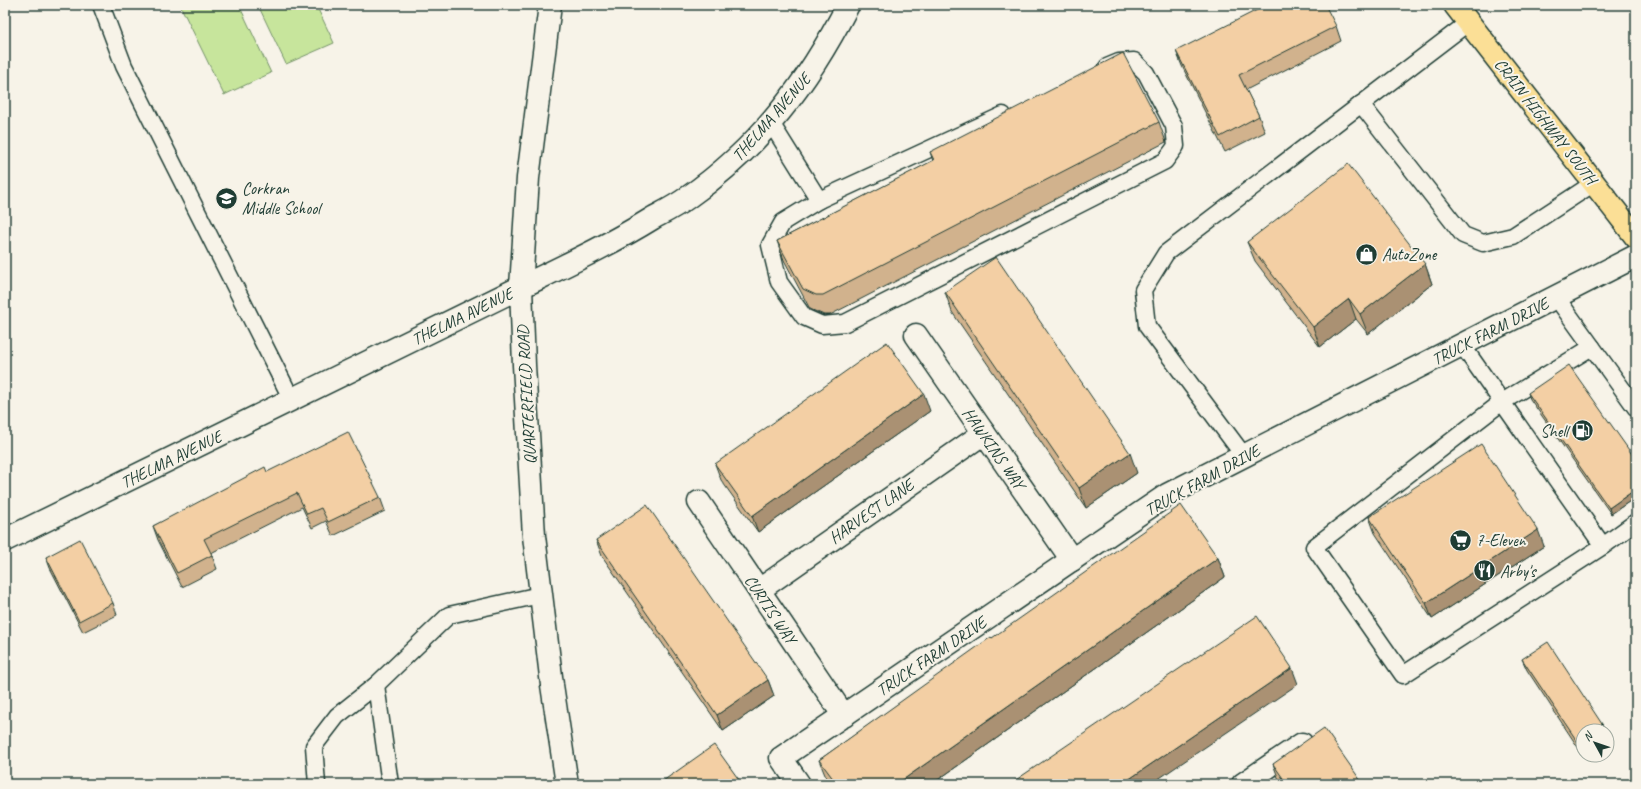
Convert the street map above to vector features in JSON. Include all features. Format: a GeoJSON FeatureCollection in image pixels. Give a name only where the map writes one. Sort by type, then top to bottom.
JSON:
{"type":"FeatureCollection","features":[{"type":"Feature","properties":{"kind":"main road","name":"CRAIN HIGHWAY SOUTH"},"geometry":{"type":"LineString","coordinates":[[1456,5],[1636,237]]}},
{"type":"Feature","properties":{"kind":"street","name":"QUARTERFIELD ROAD"},"geometry":{"type":"LineString","coordinates":[[550,5],[528,178],[522,287],[524,365],[534,536],[540,595],[567,784]]}},
{"type":"Feature","properties":{"kind":"street","name":"THELMA AVENUE"},"geometry":{"type":"LineString","coordinates":[[5,540],[522,287],[623,236],[686,199],[726,168],[771,123],[814,66],[848,5]]}},
{"type":"Feature","properties":{"kind":"street","name":"TRUCK FARM DRIVE"},"geometry":{"type":"LineString","coordinates":[[799,784],[781,758],[1167,495],[1636,256]]}},
{"type":"Feature","properties":{"kind":"street","name":"HAWKINS WAY"},"geometry":{"type":"LineString","coordinates":[[916,335],[1072,560]]}},
{"type":"Feature","properties":{"kind":"street","name":"HARVEST LANE"},"geometry":{"type":"LineString","coordinates":[[758,590],[984,433]]}},
{"type":"Feature","properties":{"kind":"street","name":"CURTIS WAY"},"geometry":{"type":"LineString","coordinates":[[699,502],[844,716]]}},
{"type":"Feature","properties":{"kind":"street"},"geometry":{"type":"LineString","coordinates":[[1243,784],[1319,732]]}},
{"type":"Feature","properties":{"kind":"lane"},"geometry":{"type":"LineString","coordinates":[[101,5],[124,66],[292,400]]}},
{"type":"Feature","properties":{"kind":"lane"},"geometry":{"type":"LineString","coordinates":[[1244,456],[1147,326],[1143,290],[1166,253],[1469,22]]}},
{"type":"Feature","properties":{"kind":"lane"},"geometry":{"type":"LineString","coordinates":[[1019,108],[819,200],[783,222],[770,245],[779,282],[804,317],[822,325],[845,323],[1165,161],[1176,146],[1174,126],[1146,73],[1134,61],[1119,62],[1090,75]]}},
{"type":"Feature","properties":{"kind":"lane"},"geometry":{"type":"LineString","coordinates":[[1361,104],[1463,235],[1484,242],[1514,236],[1594,183]]}},
{"type":"Feature","properties":{"kind":"lane"},"geometry":{"type":"LineString","coordinates":[[771,123],[819,200]]}},
{"type":"Feature","properties":{"kind":"lane"},"geometry":{"type":"LineString","coordinates":[[1556,297],[1636,408]]}},
{"type":"Feature","properties":{"kind":"lane"},"geometry":{"type":"LineString","coordinates":[[1462,345],[1603,546]]}},
{"type":"Feature","properties":{"kind":"lane"},"geometry":{"type":"LineString","coordinates":[[1592,347],[1502,402],[1314,547],[1403,675],[1603,546],[1636,522]]}},
{"type":"Feature","properties":{"kind":"lane"},"geometry":{"type":"LineString","coordinates":[[318,784],[314,746],[337,716],[376,685],[449,615],[540,595]]}},
{"type":"Feature","properties":{"kind":"lane"},"geometry":{"type":"LineString","coordinates":[[376,685],[390,784]]}},
{"type":"Feature","properties":{"kind":"green space"},"geometry":{"type":"Polygon","coordinates":[[[180,5],[239,5],[271,73],[224,95],[180,5]]]}},
{"type":"Feature","properties":{"kind":"green space"},"geometry":{"type":"Polygon","coordinates":[[[258,5],[316,5],[334,43],[286,64],[258,5]]]}},
{"type":"Feature","properties":{"kind":"building"},"geometry":{"type":"Polygon","coordinates":[[[1267,5],[1325,5],[1336,26],[1239,75],[1259,116],[1220,137],[1176,51],[1267,5]]]}},
{"type":"Feature","properties":{"kind":"building"},"geometry":{"type":"Polygon","coordinates":[[[1123,53],[1159,122],[823,295],[816,295],[803,289],[777,241],[934,160],[930,152],[1123,53]]]}},
{"type":"Feature","properties":{"kind":"building"},"geometry":{"type":"Polygon","coordinates":[[[1348,164],[1425,264],[1360,314],[1349,299],[1313,327],[1247,242],[1348,164]]]}},
{"type":"Feature","properties":{"kind":"building"},"geometry":{"type":"Polygon","coordinates":[[[996,257],[1130,453],[1079,488],[945,292],[996,257]]]}},
{"type":"Feature","properties":{"kind":"building"},"geometry":{"type":"Polygon","coordinates":[[[887,342],[924,394],[752,516],[715,464],[887,342]]]}},
{"type":"Feature","properties":{"kind":"building","name":"Shell"},"geometry":{"type":"Polygon","coordinates":[[[1569,365],[1636,460],[1636,489],[1609,508],[1528,393],[1569,365]]]}},
{"type":"Feature","properties":{"kind":"building"},"geometry":{"type":"Polygon","coordinates":[[[348,432],[380,497],[328,522],[321,508],[307,514],[297,493],[204,539],[212,555],[177,573],[153,526],[265,467],[267,472],[348,432]]]}},
{"type":"Feature","properties":{"kind":"building","name":"7-Eleven"},"geometry":{"type":"Polygon","coordinates":[[[1481,444],[1538,530],[1426,603],[1369,517],[1481,444]]]}},
{"type":"Feature","properties":{"kind":"building"},"geometry":{"type":"Polygon","coordinates":[[[647,505],[768,680],[717,715],[596,540],[647,505]]]}},
{"type":"Feature","properties":{"kind":"building"},"geometry":{"type":"Polygon","coordinates":[[[1181,505],[1218,558],[897,784],[837,784],[819,760],[991,637],[992,638],[1181,505]]]}},
{"type":"Feature","properties":{"kind":"building"},"geometry":{"type":"Polygon","coordinates":[[[80,539],[113,603],[79,621],[46,557],[80,539]]]}},
{"type":"Feature","properties":{"kind":"building"},"geometry":{"type":"Polygon","coordinates":[[[1257,616],[1292,668],[1122,784],[1010,784],[1257,616]]]}},
{"type":"Feature","properties":{"kind":"building"},"geometry":{"type":"Polygon","coordinates":[[[1548,642],[1601,723],[1575,723],[1575,738],[1522,659],[1548,642]]]}},
{"type":"Feature","properties":{"kind":"building"},"geometry":{"type":"Polygon","coordinates":[[[1324,728],[1363,784],[1287,784],[1273,764],[1324,728]]]}},
{"type":"Feature","properties":{"kind":"building"},"geometry":{"type":"Polygon","coordinates":[[[714,745],[742,784],[665,784],[663,781],[714,745]]]}},
{"type":"Feature","properties":{"kind":"place","name":"Corkran Middle School"},"geometry":{"type":"Point","coordinates":[227,198]}},
{"type":"Feature","properties":{"kind":"place","name":"AutoZone"},"geometry":{"type":"Point","coordinates":[1366,254]}},
{"type":"Feature","properties":{"kind":"place","name":"Shell"},"geometry":{"type":"Point","coordinates":[1583,431]}},
{"type":"Feature","properties":{"kind":"place","name":"7-Eleven"},"geometry":{"type":"Point","coordinates":[1460,540]}},
{"type":"Feature","properties":{"kind":"place","name":"Arby's"},"geometry":{"type":"Point","coordinates":[1485,571]}}]}
